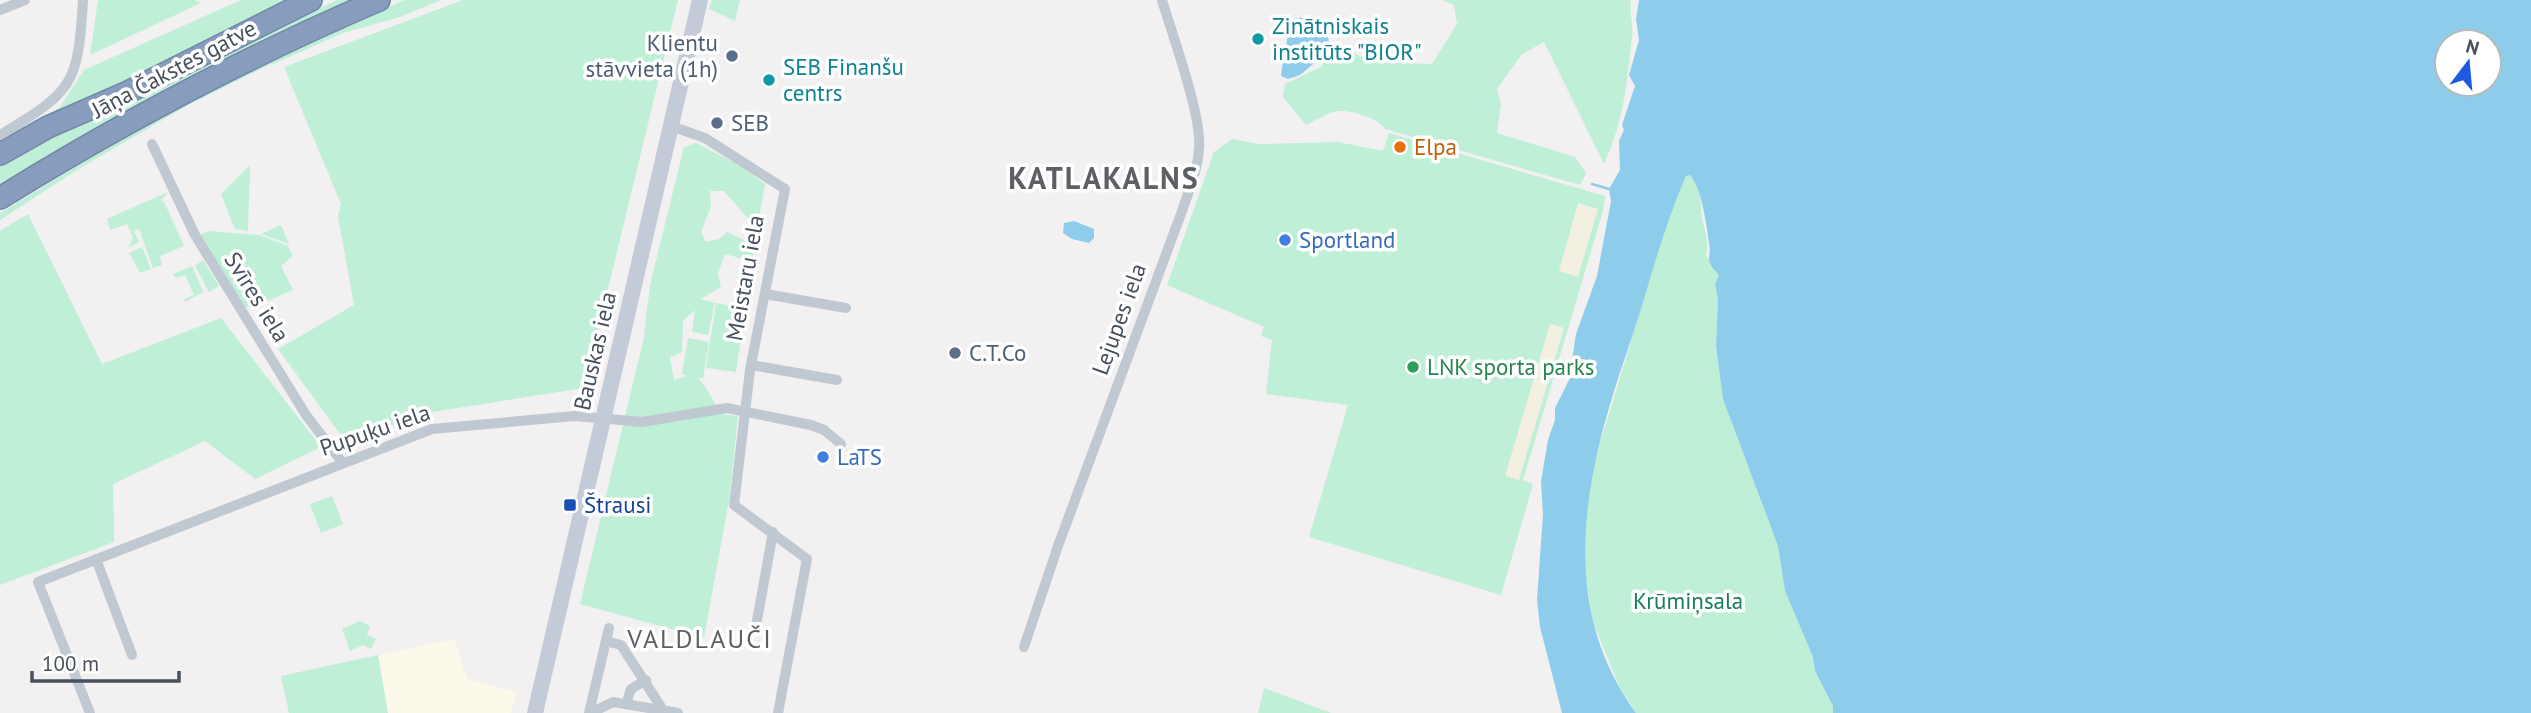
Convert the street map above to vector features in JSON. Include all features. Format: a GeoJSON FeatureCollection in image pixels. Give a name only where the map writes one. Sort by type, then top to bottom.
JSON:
{"type":"FeatureCollection","features":[{"type":"Feature","properties":{"kind":"highway","name":"Jāņa Čakstes gatve"},"geometry":{"type":"LineString","coordinates":[[0,154],[48,127],[128,92],[311,0]]}},
{"type":"Feature","properties":{"kind":"highway","name":"Jāņa Čakstes gatve"},"geometry":{"type":"LineString","coordinates":[[0,198],[110,132],[285,40],[379,0]]}},
{"type":"Feature","properties":{"kind":"main road","name":"Bauskas iela"},"geometry":{"type":"LineString","coordinates":[[535,713],[700,0]]}},
{"type":"Feature","properties":{"kind":"street"},"geometry":{"type":"LineString","coordinates":[[0,10],[25,0]]}},
{"type":"Feature","properties":{"kind":"street"},"geometry":{"type":"LineString","coordinates":[[0,135],[60,96],[73,75],[80,48],[83,0]]}},
{"type":"Feature","properties":{"kind":"street","name":"Lejupes iela"},"geometry":{"type":"LineString","coordinates":[[1024,648],[1058,546],[1194,176],[1199,141],[1162,0]]}},
{"type":"Feature","properties":{"kind":"street","name":"Meistaru iela"},"geometry":{"type":"LineString","coordinates":[[671,126],[705,138],[785,189],[751,365],[734,505],[773,532]]}},
{"type":"Feature","properties":{"kind":"street","name":"Svīres iela"},"geometry":{"type":"LineString","coordinates":[[152,144],[200,244],[306,415],[342,462]]}},
{"type":"Feature","properties":{"kind":"street"},"geometry":{"type":"LineString","coordinates":[[765,294],[846,308]]}},
{"type":"Feature","properties":{"kind":"street"},"geometry":{"type":"LineString","coordinates":[[751,365],[837,380]]}},
{"type":"Feature","properties":{"kind":"street","name":"Pupuķu iela"},"geometry":{"type":"LineString","coordinates":[[90,713],[38,582],[432,429],[575,416],[642,422],[727,408],[824,430],[841,443]]}},
{"type":"Feature","properties":{"kind":"street"},"geometry":{"type":"LineString","coordinates":[[756,626],[773,532],[807,559],[778,713]]}},
{"type":"Feature","properties":{"kind":"street"},"geometry":{"type":"LineString","coordinates":[[96,559],[132,654]]}},
{"type":"Feature","properties":{"kind":"street"},"geometry":{"type":"LineString","coordinates":[[590,713],[609,628]]}},
{"type":"Feature","properties":{"kind":"street"},"geometry":{"type":"LineString","coordinates":[[606,641],[621,645],[663,710]]}},
{"type":"Feature","properties":{"kind":"street"},"geometry":{"type":"LineString","coordinates":[[626,705],[631,689],[646,680]]}},
{"type":"Feature","properties":{"kind":"street"},"geometry":{"type":"LineString","coordinates":[[590,713],[613,702],[678,713]]}},
{"type":"Feature","properties":{"kind":"shaded area"},"geometry":{"type":"Polygon","coordinates":[[[454,639],[467,679],[516,692],[511,713],[388,713],[378,655],[454,639]]]}},
{"type":"Feature","properties":{"kind":"green space"},"geometry":{"type":"Polygon","coordinates":[[[98,0],[194,0],[201,3],[90,55],[98,0]]]}},
{"type":"Feature","properties":{"kind":"green space"},"geometry":{"type":"Polygon","coordinates":[[[241,0],[293,0],[0,144],[60,107],[84,70],[241,0]]]}},
{"type":"Feature","properties":{"kind":"green space"},"geometry":{"type":"Polygon","coordinates":[[[337,0],[358,0],[174,87],[0,184],[0,161],[337,0]]]}},
{"type":"Feature","properties":{"kind":"green space"},"geometry":{"type":"Polygon","coordinates":[[[404,0],[441,0],[400,17],[343,33],[271,65],[269,61],[404,0]]]}},
{"type":"Feature","properties":{"kind":"green space"},"geometry":{"type":"Polygon","coordinates":[[[463,0],[678,0],[584,388],[426,413],[346,442],[278,349],[354,305],[338,216],[341,204],[284,67],[463,0]]]}},
{"type":"Feature","properties":{"kind":"green space"},"geometry":{"type":"Polygon","coordinates":[[[712,0],[740,0],[735,21],[709,9],[712,0]]]}},
{"type":"Feature","properties":{"kind":"green space"},"geometry":{"type":"Polygon","coordinates":[[[1441,0],[1631,0],[1632,33],[1624,102],[1604,164],[1544,42],[1522,54],[1497,89],[1501,104],[1497,133],[1575,157],[1586,173],[1580,185],[1385,129],[1377,121],[1357,113],[1334,112],[1306,125],[1283,97],[1285,84],[1321,67],[1333,44],[1373,62],[1432,64],[1457,24],[1454,5],[1441,0]]]}},
{"type":"Feature","properties":{"kind":"green space"},"geometry":{"type":"Polygon","coordinates":[[[267,62],[269,65],[188,105],[77,170],[0,220],[0,213],[163,113],[267,62]]]}},
{"type":"Feature","properties":{"kind":"green space","name":"LNK sporta parks"},"geometry":{"type":"Polygon","coordinates":[[[1389,133],[1605,196],[1603,211],[1523,480],[1533,484],[1501,595],[1309,537],[1348,405],[1266,394],[1272,340],[1261,336],[1264,327],[1167,285],[1214,152],[1232,139],[1260,144],[1338,142],[1383,151],[1389,133]]]}},
{"type":"Feature","properties":{"kind":"green space"},"geometry":{"type":"Polygon","coordinates":[[[696,143],[743,167],[765,184],[757,229],[724,191],[710,191],[711,206],[701,232],[706,242],[719,239],[727,232],[750,243],[755,262],[725,254],[718,274],[721,287],[701,299],[715,303],[708,335],[692,332],[695,310],[683,321],[682,352],[670,357],[674,380],[686,376],[682,374],[688,338],[709,342],[703,378],[698,378],[720,414],[738,416],[729,500],[704,638],[580,604],[644,337],[650,285],[684,147],[696,143]]]}},
{"type":"Feature","properties":{"kind":"green space"},"geometry":{"type":"Polygon","coordinates":[[[250,165],[248,231],[235,229],[221,194],[250,165]]]}},
{"type":"Feature","properties":{"kind":"green space","name":"Krūmiņsala"},"geometry":{"type":"Polygon","coordinates":[[[1690,175],[1700,195],[1707,240],[1706,255],[1719,275],[1715,284],[1718,299],[1716,346],[1723,399],[1778,546],[1785,591],[1813,657],[1815,671],[1833,706],[1833,713],[1636,713],[1620,688],[1593,622],[1584,567],[1583,531],[1591,473],[1669,216],[1686,176],[1690,175]]]}},
{"type":"Feature","properties":{"kind":"green space"},"geometry":{"type":"Polygon","coordinates":[[[168,192],[162,200],[157,198],[164,202],[184,246],[160,256],[162,265],[153,268],[139,229],[134,231],[139,242],[128,248],[133,238],[127,224],[110,230],[107,219],[168,192]]]}},
{"type":"Feature","properties":{"kind":"green space"},"geometry":{"type":"Polygon","coordinates":[[[28,214],[102,364],[221,318],[321,447],[255,479],[205,441],[113,484],[114,542],[0,585],[0,231],[28,214]]]}},
{"type":"Feature","properties":{"kind":"green space"},"geometry":{"type":"Polygon","coordinates":[[[281,225],[289,244],[261,234],[281,225]]]}},
{"type":"Feature","properties":{"kind":"green space"},"geometry":{"type":"Polygon","coordinates":[[[208,231],[259,235],[288,246],[293,256],[281,266],[293,290],[252,308],[245,307],[198,236],[208,231]]]}},
{"type":"Feature","properties":{"kind":"green space"},"geometry":{"type":"Polygon","coordinates":[[[142,247],[151,269],[140,273],[129,253],[142,247]]]}},
{"type":"Feature","properties":{"kind":"green space"},"geometry":{"type":"Polygon","coordinates":[[[203,260],[219,286],[209,292],[195,266],[203,260]]]}},
{"type":"Feature","properties":{"kind":"green space"},"geometry":{"type":"Polygon","coordinates":[[[192,266],[203,292],[185,302],[184,299],[194,295],[185,275],[176,278],[173,274],[192,266]]]}},
{"type":"Feature","properties":{"kind":"green space"},"geometry":{"type":"Polygon","coordinates":[[[716,303],[745,308],[736,372],[706,368],[716,303]]]}},
{"type":"Feature","properties":{"kind":"green space"},"geometry":{"type":"Polygon","coordinates":[[[332,496],[343,524],[321,533],[310,504],[332,496]]]}},
{"type":"Feature","properties":{"kind":"green space"},"geometry":{"type":"Polygon","coordinates":[[[360,621],[370,626],[367,635],[376,639],[371,649],[363,645],[350,651],[342,629],[360,621]]]}},
{"type":"Feature","properties":{"kind":"green space"},"geometry":{"type":"Polygon","coordinates":[[[378,655],[388,713],[289,713],[281,676],[378,655]]]}},
{"type":"Feature","properties":{"kind":"green space"},"geometry":{"type":"Polygon","coordinates":[[[1264,688],[1331,713],[1258,713],[1264,688]]]}},
{"type":"Feature","properties":{"kind":"sand"},"geometry":{"type":"Polygon","coordinates":[[[1578,203],[1598,209],[1578,277],[1559,271],[1578,203]]]}},
{"type":"Feature","properties":{"kind":"sand"},"geometry":{"type":"Polygon","coordinates":[[[1550,324],[1564,328],[1519,480],[1505,476],[1550,324]]]}},
{"type":"Feature","properties":{"kind":"water"},"geometry":{"type":"Polygon","coordinates":[[[1639,0],[2531,0],[2531,713],[1833,713],[1833,706],[1815,671],[1813,657],[1785,591],[1778,546],[1723,399],[1716,346],[1718,300],[1715,284],[1719,275],[1710,262],[1703,207],[1698,189],[1690,175],[1686,176],[1670,216],[1616,384],[1592,480],[1586,528],[1586,575],[1593,622],[1610,668],[1636,713],[1562,713],[1540,627],[1537,600],[1543,514],[1541,481],[1548,440],[1555,420],[1555,408],[1569,380],[1576,334],[1597,276],[1611,201],[1609,189],[1620,170],[1619,141],[1635,86],[1629,75],[1639,40],[1636,19],[1639,0]]]}},
{"type":"Feature","properties":{"kind":"water"},"geometry":{"type":"Polygon","coordinates":[[[1306,17],[1328,36],[1330,50],[1300,75],[1288,79],[1281,76],[1291,19],[1306,17]]]}},
{"type":"Feature","properties":{"kind":"water"},"geometry":{"type":"Polygon","coordinates":[[[1074,221],[1094,229],[1094,238],[1089,243],[1072,239],[1063,233],[1064,223],[1074,221]]]}},
{"type":"Feature","properties":{"kind":"waterway"},"geometry":{"type":"LineString","coordinates":[[1592,184],[1609,189]]}},
{"type":"Feature","properties":{"kind":"place","name":"Zinātniskais institūts \"BIOR\""},"geometry":{"type":"Point","coordinates":[1258,39]}},
{"type":"Feature","properties":{"kind":"place","name":"Klientu stāvvieta (1h)"},"geometry":{"type":"Point","coordinates":[732,56]}},
{"type":"Feature","properties":{"kind":"place","name":"SEB Finanšu centrs"},"geometry":{"type":"Point","coordinates":[769,80]}},
{"type":"Feature","properties":{"kind":"place","name":"SEB"},"geometry":{"type":"Point","coordinates":[717,123]}},
{"type":"Feature","properties":{"kind":"place","name":"Elpa"},"geometry":{"type":"Point","coordinates":[1400,147]}},
{"type":"Feature","properties":{"kind":"place","name":"Sportland"},"geometry":{"type":"Point","coordinates":[1285,240]}},
{"type":"Feature","properties":{"kind":"place","name":"C.T.Co"},"geometry":{"type":"Point","coordinates":[955,353]}},
{"type":"Feature","properties":{"kind":"place","name":"LNK sporta parks"},"geometry":{"type":"Point","coordinates":[1413,367]}},
{"type":"Feature","properties":{"kind":"place","name":"LaTS"},"geometry":{"type":"Point","coordinates":[823,457]}},
{"type":"Feature","properties":{"kind":"place","name":"Štrausi"},"geometry":{"type":"Point","coordinates":[570,505]}},
{"type":"Feature","properties":{"kind":"district","name":"KATLAKALNS"},"geometry":{"type":"Point","coordinates":[1104,179]}},
{"type":"Feature","properties":{"kind":"district","name":"VALDLAUČI"},"geometry":{"type":"Point","coordinates":[700,639]}}]}
